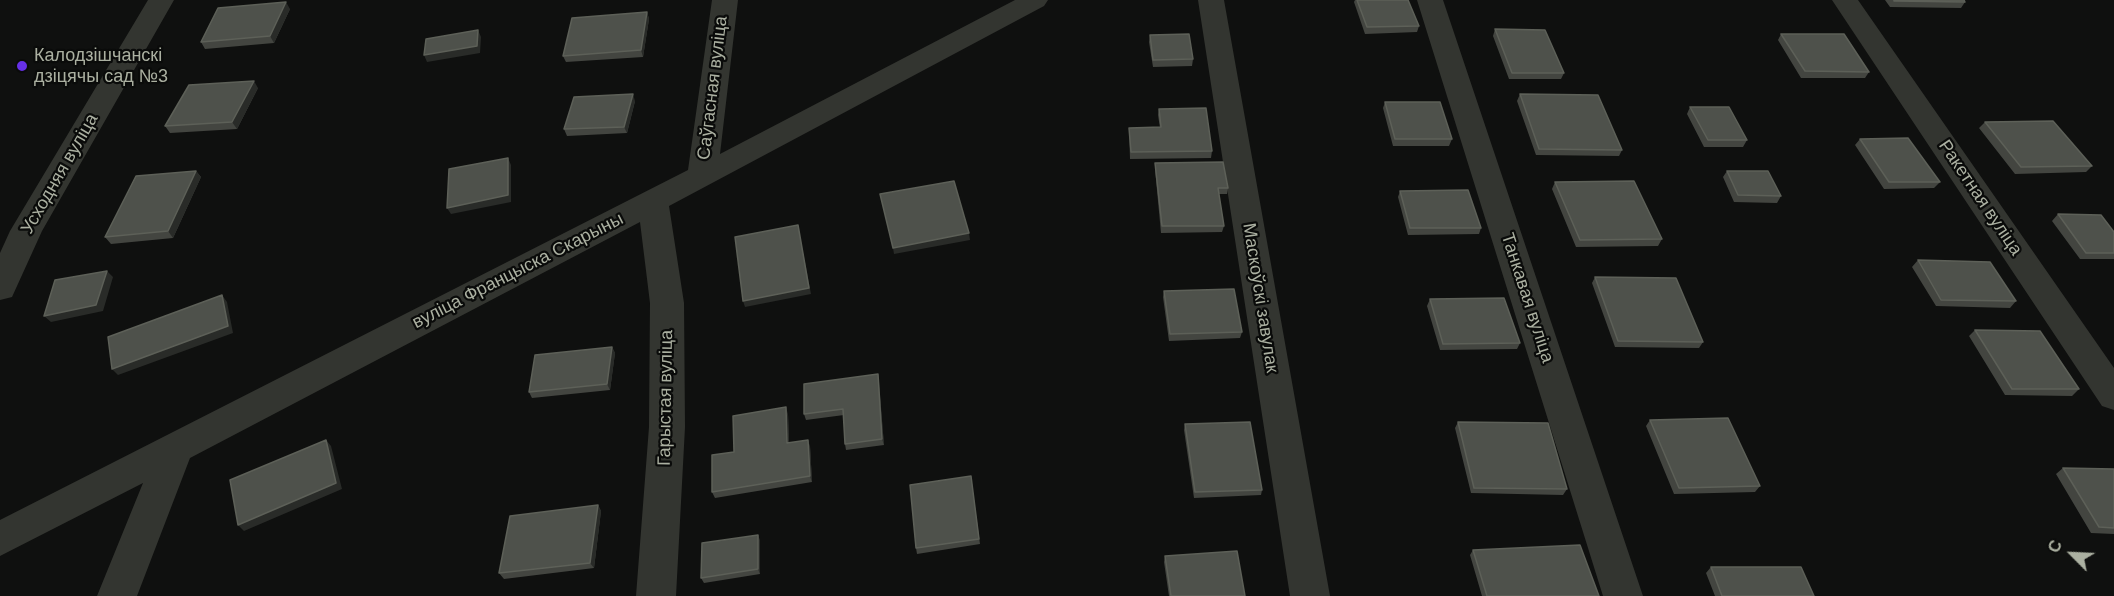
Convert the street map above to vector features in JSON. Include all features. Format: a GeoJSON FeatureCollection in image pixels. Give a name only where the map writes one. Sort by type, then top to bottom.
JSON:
{"type":"FeatureCollection","features":[{"type":"Feature","properties":{"kind":"street","name":"Усходняя вуліца"},"geometry":{"type":"LineString","coordinates":[[0,288],[26,231],[161,0]]}},
{"type":"Feature","properties":{"kind":"street","name":"Саўгасная вуліца"},"geometry":{"type":"LineString","coordinates":[[702,176],[724,0]]}},
{"type":"Feature","properties":{"kind":"street","name":"вуліца Францыска Скарыны"},"geometry":{"type":"LineString","coordinates":[[0,539],[702,176],[1035,0]]}},
{"type":"Feature","properties":{"kind":"street","name":"Маскоўскі завулак"},"geometry":{"type":"LineString","coordinates":[[1211,0],[1310,596]]}},
{"type":"Feature","properties":{"kind":"street","name":"Танкавая вуліца"},"geometry":{"type":"LineString","coordinates":[[1430,0],[1623,596]]}},
{"type":"Feature","properties":{"kind":"street","name":"Ракетная вуліца"},"geometry":{"type":"LineString","coordinates":[[1845,0],[2114,396]]}},
{"type":"Feature","properties":{"kind":"street","name":"Гарыстая вуліца"},"geometry":{"type":"LineString","coordinates":[[653,201],[667,303],[668,427],[656,596]]}},
{"type":"Feature","properties":{"kind":"street"},"geometry":{"type":"LineString","coordinates":[[117,596],[174,450]]}},
{"type":"Feature","properties":{"kind":"building"},"geometry":{"type":"Polygon","coordinates":[[[1357,0],[1408,0],[1419,26],[1367,27],[1357,0]]]}},
{"type":"Feature","properties":{"kind":"building"},"geometry":{"type":"Polygon","coordinates":[[[1964,0],[1965,2],[1894,1],[1964,0]]]}},
{"type":"Feature","properties":{"kind":"building"},"geometry":{"type":"Polygon","coordinates":[[[286,2],[270,36],[201,42],[218,8],[286,2]]]}},
{"type":"Feature","properties":{"kind":"building"},"geometry":{"type":"Polygon","coordinates":[[[647,12],[641,50],[563,56],[572,18],[647,12]]]}},
{"type":"Feature","properties":{"kind":"building"},"geometry":{"type":"Polygon","coordinates":[[[1495,29],[1545,30],[1564,73],[1512,73],[1495,29]]]}},
{"type":"Feature","properties":{"kind":"building"},"geometry":{"type":"Polygon","coordinates":[[[478,30],[477,46],[424,55],[426,39],[478,30]]]}},
{"type":"Feature","properties":{"kind":"building"},"geometry":{"type":"Polygon","coordinates":[[[1189,34],[1193,59],[1153,60],[1150,35],[1189,34]]]}},
{"type":"Feature","properties":{"kind":"building"},"geometry":{"type":"Polygon","coordinates":[[[1781,34],[1844,34],[1869,72],[1805,71],[1781,34]]]}},
{"type":"Feature","properties":{"kind":"building"},"geometry":{"type":"Polygon","coordinates":[[[254,81],[232,122],[165,126],[189,85],[254,81]]]}},
{"type":"Feature","properties":{"kind":"building"},"geometry":{"type":"Polygon","coordinates":[[[633,94],[624,127],[564,129],[574,97],[633,94]]]}},
{"type":"Feature","properties":{"kind":"building"},"geometry":{"type":"Polygon","coordinates":[[[1520,94],[1598,95],[1622,150],[1539,149],[1520,94]]]}},
{"type":"Feature","properties":{"kind":"building"},"geometry":{"type":"Polygon","coordinates":[[[1385,102],[1440,102],[1452,139],[1395,139],[1385,102]]]}},
{"type":"Feature","properties":{"kind":"building"},"geometry":{"type":"Polygon","coordinates":[[[1690,107],[1729,107],[1747,140],[1708,140],[1690,107]]]}},
{"type":"Feature","properties":{"kind":"building"},"geometry":{"type":"Polygon","coordinates":[[[1206,108],[1212,151],[1131,152],[1129,128],[1161,127],[1159,109],[1206,108]]]}},
{"type":"Feature","properties":{"kind":"building"},"geometry":{"type":"Polygon","coordinates":[[[2053,121],[2092,166],[2021,167],[1985,122],[2053,121]]]}},
{"type":"Feature","properties":{"kind":"building"},"geometry":{"type":"Polygon","coordinates":[[[1908,138],[1940,182],[1889,182],[1860,139],[1908,138]]]}},
{"type":"Feature","properties":{"kind":"building"},"geometry":{"type":"Polygon","coordinates":[[[508,158],[508,195],[447,208],[449,169],[508,158]]]}},
{"type":"Feature","properties":{"kind":"building"},"geometry":{"type":"Polygon","coordinates":[[[1223,162],[1228,188],[1218,188],[1224,226],[1162,226],[1155,163],[1223,162]]]}},
{"type":"Feature","properties":{"kind":"building"},"geometry":{"type":"Polygon","coordinates":[[[196,171],[168,231],[105,237],[136,176],[196,171]]]}},
{"type":"Feature","properties":{"kind":"building"},"geometry":{"type":"Polygon","coordinates":[[[1727,171],[1768,171],[1781,196],[1738,195],[1727,171]]]}},
{"type":"Feature","properties":{"kind":"building"},"geometry":{"type":"Polygon","coordinates":[[[954,181],[969,233],[893,248],[880,194],[954,181]]]}},
{"type":"Feature","properties":{"kind":"building"},"geometry":{"type":"Polygon","coordinates":[[[1634,181],[1662,239],[1580,240],[1555,182],[1634,181]]]}},
{"type":"Feature","properties":{"kind":"building"},"geometry":{"type":"Polygon","coordinates":[[[1468,190],[1481,228],[1410,228],[1400,191],[1468,190]]]}},
{"type":"Feature","properties":{"kind":"building"},"geometry":{"type":"Polygon","coordinates":[[[2058,214],[2101,215],[2114,232],[2114,253],[2086,253],[2058,214]]]}},
{"type":"Feature","properties":{"kind":"building"},"geometry":{"type":"Polygon","coordinates":[[[798,225],[809,288],[743,301],[735,237],[798,225]]]}},
{"type":"Feature","properties":{"kind":"building"},"geometry":{"type":"Polygon","coordinates":[[[1918,260],[1990,262],[2016,301],[1941,300],[1918,260]]]}},
{"type":"Feature","properties":{"kind":"building"},"geometry":{"type":"Polygon","coordinates":[[[107,271],[96,305],[44,316],[55,280],[107,271]]]}},
{"type":"Feature","properties":{"kind":"building"},"geometry":{"type":"Polygon","coordinates":[[[1595,277],[1676,278],[1703,342],[1618,341],[1595,277]]]}},
{"type":"Feature","properties":{"kind":"building"},"geometry":{"type":"Polygon","coordinates":[[[1234,289],[1242,332],[1170,334],[1164,291],[1234,289]]]}},
{"type":"Feature","properties":{"kind":"building"},"geometry":{"type":"Polygon","coordinates":[[[222,295],[228,326],[112,369],[108,337],[222,295]]]}},
{"type":"Feature","properties":{"kind":"building"},"geometry":{"type":"Polygon","coordinates":[[[1504,298],[1520,343],[1443,344],[1430,299],[1504,298]]]}},
{"type":"Feature","properties":{"kind":"building"},"geometry":{"type":"Polygon","coordinates":[[[1975,330],[2040,331],[2079,389],[2012,389],[1975,330]]]}},
{"type":"Feature","properties":{"kind":"building"},"geometry":{"type":"Polygon","coordinates":[[[612,347],[607,384],[529,392],[535,355],[612,347]]]}},
{"type":"Feature","properties":{"kind":"building"},"geometry":{"type":"Polygon","coordinates":[[[878,374],[882,439],[845,444],[843,409],[804,414],[804,384],[878,374]]]}},
{"type":"Feature","properties":{"kind":"building"},"geometry":{"type":"Polygon","coordinates":[[[786,407],[787,443],[808,440],[810,476],[712,492],[712,455],[734,452],[733,416],[786,407]]]}},
{"type":"Feature","properties":{"kind":"building"},"geometry":{"type":"Polygon","coordinates":[[[1728,418],[1760,486],[1679,488],[1650,420],[1728,418]]]}},
{"type":"Feature","properties":{"kind":"building"},"geometry":{"type":"Polygon","coordinates":[[[1250,422],[1262,490],[1195,492],[1185,424],[1250,422]]]}},
{"type":"Feature","properties":{"kind":"building"},"geometry":{"type":"Polygon","coordinates":[[[1458,422],[1548,423],[1567,489],[1474,488],[1458,422]]]}},
{"type":"Feature","properties":{"kind":"building"},"geometry":{"type":"Polygon","coordinates":[[[326,440],[336,483],[238,525],[230,480],[326,440]]]}},
{"type":"Feature","properties":{"kind":"building"},"geometry":{"type":"Polygon","coordinates":[[[2063,468],[2114,469],[2114,528],[2099,527],[2063,468]]]}},
{"type":"Feature","properties":{"kind":"building"},"geometry":{"type":"Polygon","coordinates":[[[971,476],[979,539],[916,548],[910,485],[971,476]]]}},
{"type":"Feature","properties":{"kind":"building"},"geometry":{"type":"Polygon","coordinates":[[[598,505],[590,563],[499,573],[510,516],[598,505]]]}},
{"type":"Feature","properties":{"kind":"building"},"geometry":{"type":"Polygon","coordinates":[[[758,535],[758,569],[701,578],[702,543],[758,535]]]}},
{"type":"Feature","properties":{"kind":"building"},"geometry":{"type":"Polygon","coordinates":[[[1580,545],[1599,596],[1487,596],[1473,550],[1580,545]]]}},
{"type":"Feature","properties":{"kind":"building"},"geometry":{"type":"Polygon","coordinates":[[[1237,551],[1245,596],[1171,596],[1165,556],[1237,551]]]}},
{"type":"Feature","properties":{"kind":"building"},"geometry":{"type":"Polygon","coordinates":[[[1711,567],[1801,567],[1814,596],[1722,596],[1711,567]]]}},
{"type":"Feature","properties":{"kind":"place","name":"Калодзішчанскі дзіцячы сад №3"},"geometry":{"type":"Point","coordinates":[22,66]}}]}
